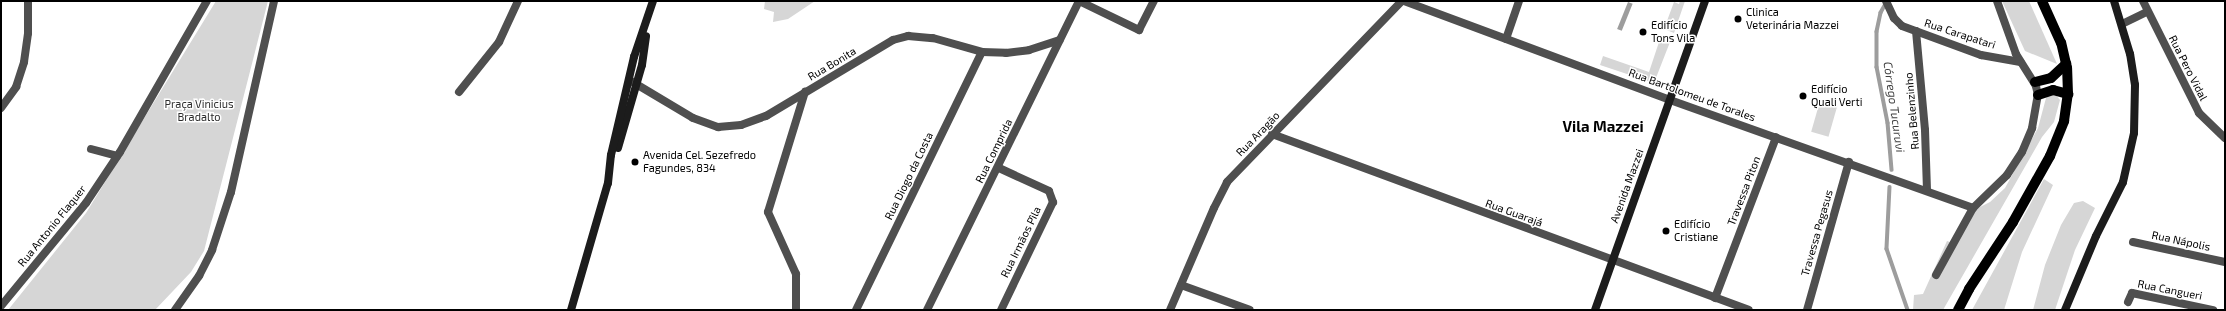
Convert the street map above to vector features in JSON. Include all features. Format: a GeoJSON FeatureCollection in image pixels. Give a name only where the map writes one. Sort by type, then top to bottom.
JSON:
{"type":"FeatureCollection","features":[{"type":"Feature","properties":{"kind":"main road"},"geometry":{"type":"LineString","coordinates":[[1958,310],[1969,289],[2014,222],[2050,156],[2064,121],[2068,94],[2066,64],[2061,43],[2042,1]]}},
{"type":"Feature","properties":{"kind":"main road"},"geometry":{"type":"LineString","coordinates":[[2035,82],[2051,78],[2066,64]]}},
{"type":"Feature","properties":{"kind":"main road"},"geometry":{"type":"LineString","coordinates":[[2038,95],[2053,90],[2068,94]]}},
{"type":"Feature","properties":{"kind":"street"},"geometry":{"type":"LineString","coordinates":[[1,108],[16,87],[24,62],[28,33],[28,1]]}},
{"type":"Feature","properties":{"kind":"street","name":"Rua Antonio Flaquer"},"geometry":{"type":"LineString","coordinates":[[1,306],[86,203],[117,156],[207,1]]}},
{"type":"Feature","properties":{"kind":"street"},"geometry":{"type":"LineString","coordinates":[[175,310],[199,276],[212,250],[231,192],[274,1]]}},
{"type":"Feature","properties":{"kind":"street"},"geometry":{"type":"LineString","coordinates":[[459,92],[499,42],[513,16],[518,1]]}},
{"type":"Feature","properties":{"kind":"street"},"geometry":{"type":"LineString","coordinates":[[571,310],[637,84],[653,1]]}},
{"type":"Feature","properties":{"kind":"street"},"geometry":{"type":"LineString","coordinates":[[1079,1],[1138,30],[1154,1]]}},
{"type":"Feature","properties":{"kind":"street","name":"Rua Comprida"},"geometry":{"type":"LineString","coordinates":[[927,310],[999,168],[1079,1]]}},
{"type":"Feature","properties":{"kind":"street","name":"Rua Bartolomeu de Torales"},"geometry":{"type":"LineString","coordinates":[[1403,1],[1670,100],[1849,162],[1973,208]]}},
{"type":"Feature","properties":{"kind":"street","name":"Rua Aragão"},"geometry":{"type":"LineString","coordinates":[[1170,310],[1228,182],[1272,134],[1403,1]]}},
{"type":"Feature","properties":{"kind":"street"},"geometry":{"type":"LineString","coordinates":[[1506,39],[1519,1]]}},
{"type":"Feature","properties":{"kind":"street","name":"Avenida Mazzei"},"geometry":{"type":"LineString","coordinates":[[1595,310],[1704,1]]}},
{"type":"Feature","properties":{"kind":"street","name":"Rua Carapatari"},"geometry":{"type":"LineString","coordinates":[[1886,1],[1897,22],[1916,31],[1940,38],[1981,55],[2020,62]]}},
{"type":"Feature","properties":{"kind":"street"},"geometry":{"type":"LineString","coordinates":[[1936,274],[1973,208],[2007,175],[2022,152],[2032,128],[2038,95],[2035,82],[2020,62],[1997,1]]}},
{"type":"Feature","properties":{"kind":"street"},"geometry":{"type":"LineString","coordinates":[[2065,310],[2096,236],[2123,182],[2134,133],[2135,85],[2122,24],[2114,1]]}},
{"type":"Feature","properties":{"kind":"street","name":"Rua Pero Vidal"},"geometry":{"type":"LineString","coordinates":[[2144,1],[2147,12],[2199,113],[2212,129],[2225,138]]}},
{"type":"Feature","properties":{"kind":"street"},"geometry":{"type":"LineString","coordinates":[[2122,24],[2147,12]]}},
{"type":"Feature","properties":{"kind":"street"},"geometry":{"type":"LineString","coordinates":[[608,183],[628,80],[649,19]]}},
{"type":"Feature","properties":{"kind":"street","name":"Rua Belenzinho"},"geometry":{"type":"LineString","coordinates":[[1916,31],[1925,130],[1927,190]]}},
{"type":"Feature","properties":{"kind":"street","name":"Rua Bonita"},"geometry":{"type":"LineString","coordinates":[[628,80],[693,118],[718,127],[741,125],[766,116],[893,40],[908,36],[933,38],[982,52],[1029,50],[1059,40]]}},
{"type":"Feature","properties":{"kind":"street","name":"Rua Diogo da Costa"},"geometry":{"type":"LineString","coordinates":[[856,310],[982,52]]}},
{"type":"Feature","properties":{"kind":"street"},"geometry":{"type":"LineString","coordinates":[[799,309],[796,274],[768,212],[805,92]]}},
{"type":"Feature","properties":{"kind":"street","name":"Rua Guarajá"},"geometry":{"type":"LineString","coordinates":[[1272,134],[1749,310]]}},
{"type":"Feature","properties":{"kind":"street","name":"Travessa Piton"},"geometry":{"type":"LineString","coordinates":[[1715,298],[1776,137]]}},
{"type":"Feature","properties":{"kind":"street"},"geometry":{"type":"LineString","coordinates":[[91,149],[117,156]]}},
{"type":"Feature","properties":{"kind":"street","name":"Travessa Pegasus"},"geometry":{"type":"LineString","coordinates":[[1807,310],[1849,162]]}},
{"type":"Feature","properties":{"kind":"street","name":"Rua Irmãos Pìla"},"geometry":{"type":"LineString","coordinates":[[999,168],[1049,191],[1053,202],[1001,310]]}},
{"type":"Feature","properties":{"kind":"street","name":"Rua Nápolis"},"geometry":{"type":"LineString","coordinates":[[2133,242],[2225,262]]}},
{"type":"Feature","properties":{"kind":"street"},"geometry":{"type":"LineString","coordinates":[[1181,285],[1250,310]]}},
{"type":"Feature","properties":{"kind":"street","name":"Rua Cangueri"},"geometry":{"type":"LineString","coordinates":[[2128,302],[2132,293],[2213,310]]}},
{"type":"Feature","properties":{"kind":"green space","name":"Praça Vinicius Bradalto"},"geometry":{"type":"Polygon","coordinates":[[[216,1],[268,1],[204,251],[191,272],[155,310],[8,310],[86,213],[216,1]]]}},
{"type":"Feature","properties":{"kind":"green space"},"geometry":{"type":"Polygon","coordinates":[[[765,1],[815,1],[788,19],[773,22],[774,12],[764,9],[765,1]]]}},
{"type":"Feature","properties":{"kind":"green space"},"geometry":{"type":"Polygon","coordinates":[[[1680,1],[1685,1],[1674,33],[1664,29],[1674,2],[1679,4],[1680,1]]]}},
{"type":"Feature","properties":{"kind":"green space"},"geometry":{"type":"Polygon","coordinates":[[[2002,1],[2029,1],[2057,64],[2025,51],[2002,1]]]}},
{"type":"Feature","properties":{"kind":"green space"},"geometry":{"type":"Polygon","coordinates":[[[1660,39],[1670,42],[1654,83],[1600,65],[1603,56],[1649,72],[1660,39]]]}},
{"type":"Feature","properties":{"kind":"green space"},"geometry":{"type":"Polygon","coordinates":[[[2050,94],[2056,95],[2060,100],[2054,122],[2042,137],[1943,310],[1913,310],[1914,295],[1923,294],[1947,241],[1950,242],[1970,212],[1990,202],[2005,188],[2038,128],[2046,98],[2050,94]]]}},
{"type":"Feature","properties":{"kind":"green space"},"geometry":{"type":"Polygon","coordinates":[[[1820,101],[1837,106],[1828,137],[1811,132],[1820,101]]]}},
{"type":"Feature","properties":{"kind":"green space"},"geometry":{"type":"Polygon","coordinates":[[[2044,179],[2053,185],[2022,252],[2004,310],[1972,310],[2044,179]]]}},
{"type":"Feature","properties":{"kind":"green space"},"geometry":{"type":"Polygon","coordinates":[[[2083,201],[2095,208],[2075,250],[2055,310],[2033,310],[2045,265],[2061,225],[2074,203],[2083,201]]]}},
{"type":"Feature","properties":{"kind":"shaded area"},"geometry":{"type":"Polygon","coordinates":[[[1628,2],[1633,4],[1622,31],[1617,29],[1628,2]]]}},
{"type":"Feature","properties":{"kind":"waterway","name":"Córrego Tucuruvi"},"geometry":{"type":"LineString","coordinates":[[1886,4],[1881,13],[1877,32],[1877,67],[1888,123],[1892,170]]}},
{"type":"Feature","properties":{"kind":"waterway","name":"Córrego Tucuruvi"},"geometry":{"type":"LineString","coordinates":[[1890,187],[1887,249],[1908,310]]}},
{"type":"Feature","properties":{"kind":"place","name":"Clinica Veterinária Mazzei"},"geometry":{"type":"Point","coordinates":[1738,19]}},
{"type":"Feature","properties":{"kind":"place","name":"Edifício Tons Vila"},"geometry":{"type":"Point","coordinates":[1643,32]}},
{"type":"Feature","properties":{"kind":"place","name":"Edifício Quali Verti"},"geometry":{"type":"Point","coordinates":[1803,96]}},
{"type":"Feature","properties":{"kind":"place","name":"Avenida Cel. Sezefredo Fagundes, 834"},"geometry":{"type":"Point","coordinates":[635,162]}},
{"type":"Feature","properties":{"kind":"place","name":"Edifício Cristiane"},"geometry":{"type":"Point","coordinates":[1666,231]}},
{"type":"Feature","properties":{"kind":"district","name":"Vila Mazzei"},"geometry":{"type":"Point","coordinates":[1603,127]}}]}
